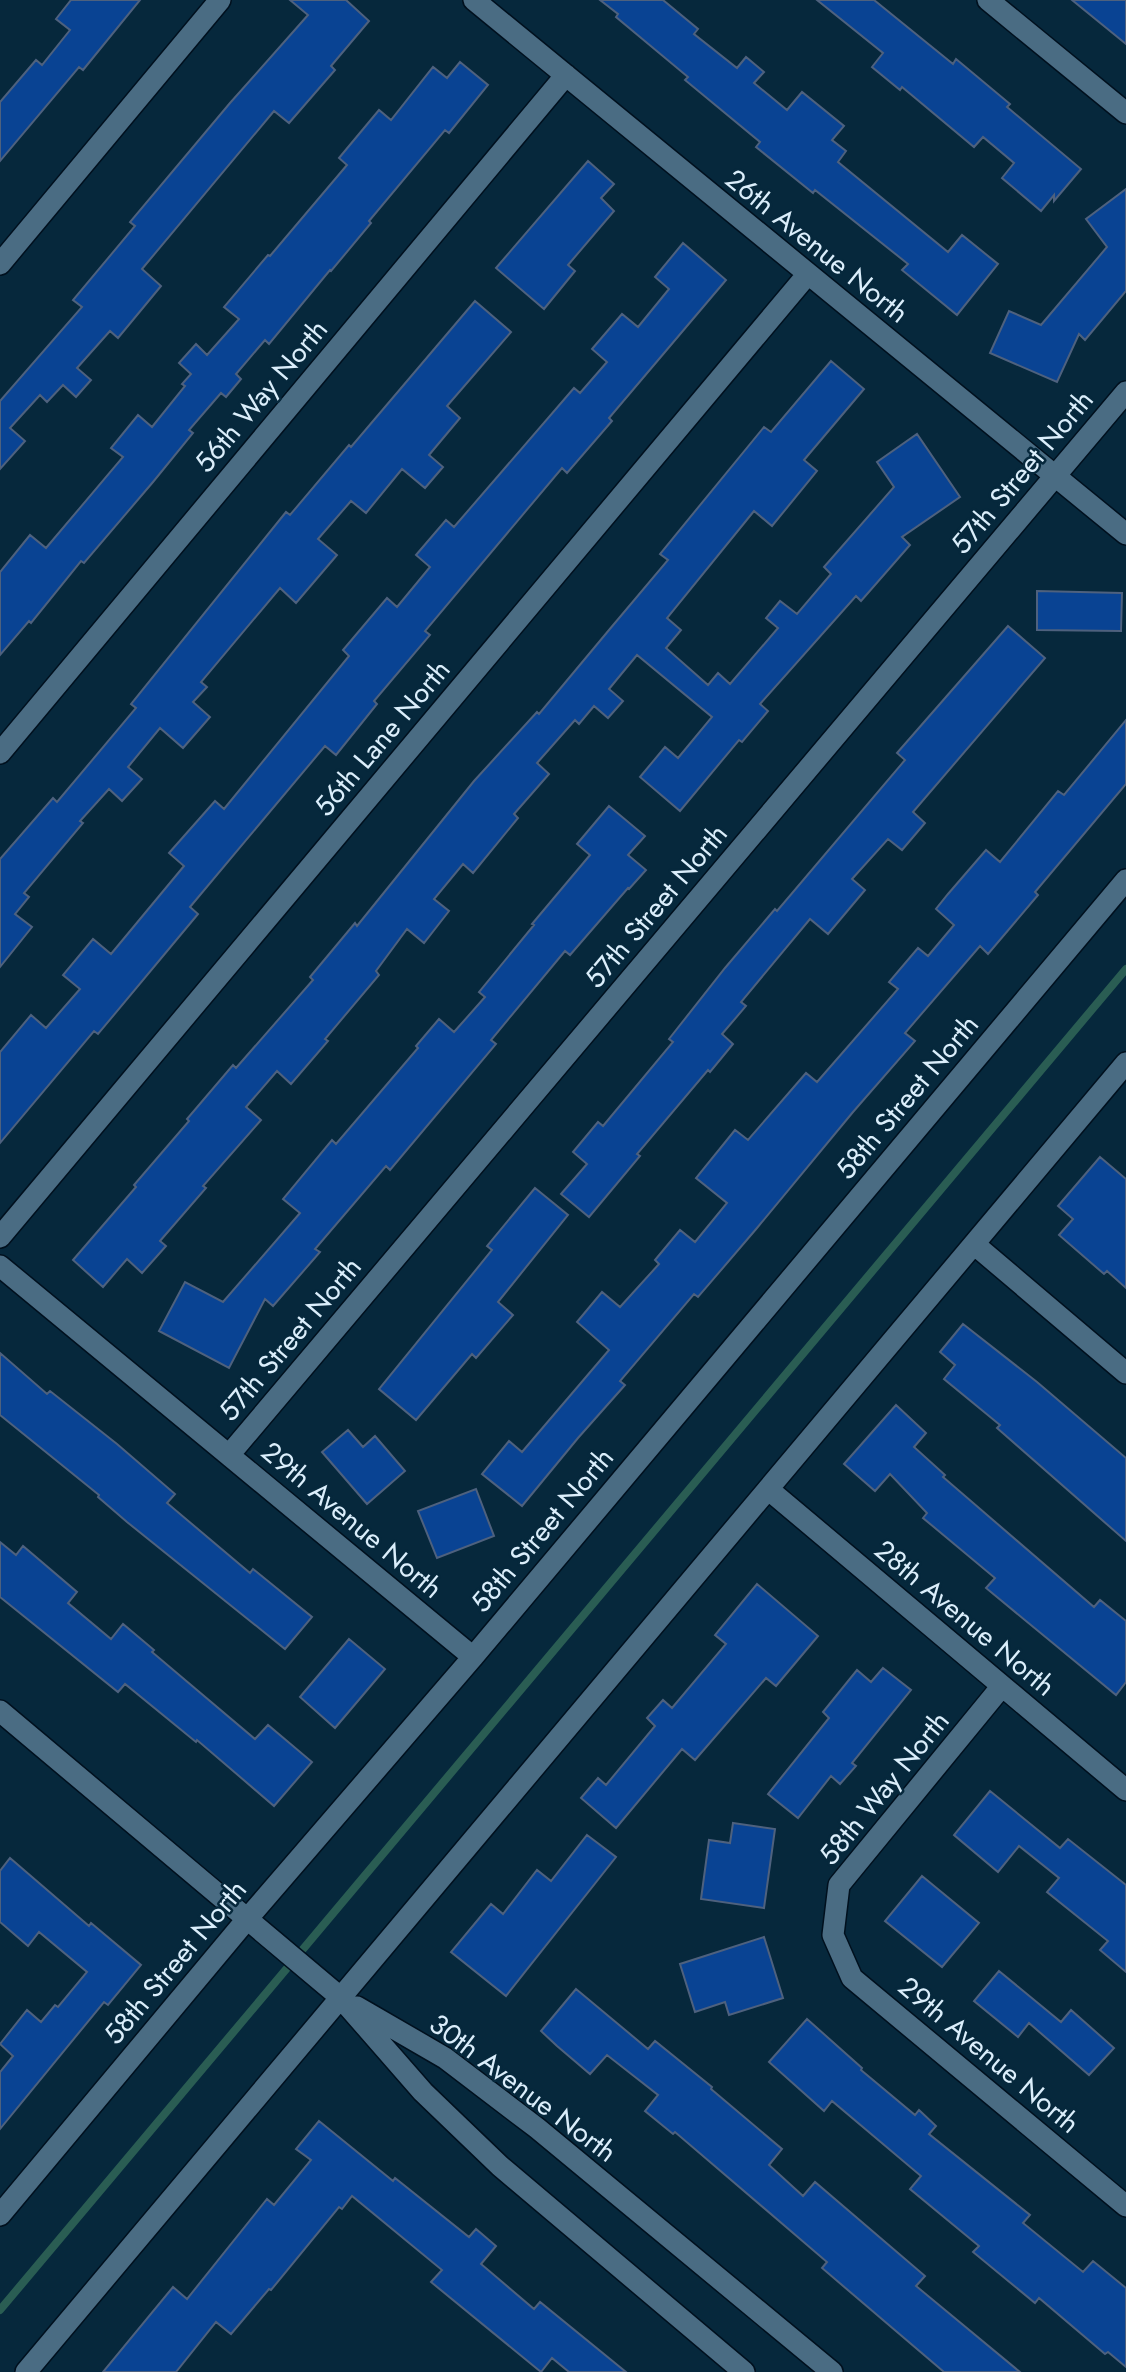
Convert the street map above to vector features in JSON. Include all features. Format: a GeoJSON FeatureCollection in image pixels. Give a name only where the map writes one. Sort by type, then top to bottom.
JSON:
{"type":"FeatureCollection","features":[{"type":"Feature","properties":{"kind":"street"},"geometry":{"type":"LineString","coordinates":[[0,264],[220,0]]}},
{"type":"Feature","properties":{"kind":"street","name":"26th Avenue North"},"geometry":{"type":"LineString","coordinates":[[474,0],[1126,534]]}},
{"type":"Feature","properties":{"kind":"street"},"geometry":{"type":"LineString","coordinates":[[988,0],[1126,113]]}},
{"type":"Feature","properties":{"kind":"street","name":"56th Way North"},"geometry":{"type":"LineString","coordinates":[[0,753],[566,75]]}},
{"type":"Feature","properties":{"kind":"street","name":"56th Lane North"},"geometry":{"type":"LineString","coordinates":[[0,1237],[807,275]]}},
{"type":"Feature","properties":{"kind":"street","name":"57th Street North"},"geometry":{"type":"LineString","coordinates":[[229,1455],[1126,393]]}},
{"type":"Feature","properties":{"kind":"street","name":"58th Street North"},"geometry":{"type":"LineString","coordinates":[[0,2215],[1126,880]]}},
{"type":"Feature","properties":{"kind":"street"},"geometry":{"type":"LineString","coordinates":[[26,2372],[1126,1063]]}},
{"type":"Feature","properties":{"kind":"street"},"geometry":{"type":"LineString","coordinates":[[974,1244],[1126,1373]]}},
{"type":"Feature","properties":{"kind":"street","name":"29th Avenue North"},"geometry":{"type":"LineString","coordinates":[[0,1266],[473,1657]]}},
{"type":"Feature","properties":{"kind":"street","name":"28th Avenue North"},"geometry":{"type":"LineString","coordinates":[[768,1489],[1126,1790]]}},
{"type":"Feature","properties":{"kind":"street","name":"58th Way North"},"geometry":{"type":"LineString","coordinates":[[834,1935],[839,1885],[1002,1686]]}},
{"type":"Feature","properties":{"kind":"street"},"geometry":{"type":"LineString","coordinates":[[0,1711],[340,1997]]}},
{"type":"Feature","properties":{"kind":"street","name":"29th Avenue North"},"geometry":{"type":"LineString","coordinates":[[834,1935],[852,1978],[1126,2206]]}},
{"type":"Feature","properties":{"kind":"street","name":"30th Avenue North"},"geometry":{"type":"LineString","coordinates":[[340,1997],[423,2092],[500,2166],[744,2372]]}},
{"type":"Feature","properties":{"kind":"street","name":"30th Avenue North"},"geometry":{"type":"LineString","coordinates":[[340,1997],[445,2058],[537,2128],[832,2372]]}},
{"type":"Feature","properties":{"kind":"building"},"geometry":{"type":"Polygon","coordinates":[[[71,0],[140,0],[83,70],[79,67],[0,161],[0,102],[36,60],[42,65],[70,30],[56,19],[71,0]]]}},
{"type":"Feature","properties":{"kind":"building"},"geometry":{"type":"Polygon","coordinates":[[[290,0],[346,0],[369,21],[331,66],[335,70],[289,123],[274,111],[142,269],[161,286],[118,338],[110,331],[77,368],[91,380],[76,397],[63,385],[47,402],[40,395],[10,428],[25,441],[0,469],[0,401],[82,307],[73,300],[135,226],[130,222],[308,15],[290,0]]]}},
{"type":"Feature","properties":{"kind":"building"},"geometry":{"type":"Polygon","coordinates":[[[600,0],[663,0],[698,29],[694,34],[737,68],[746,57],[764,72],[754,83],[787,110],[802,92],[844,126],[832,140],[846,151],[838,162],[948,252],[962,235],[998,264],[957,315],[902,270],[908,264],[756,147],[760,142],[685,80],[688,77],[616,17],[618,14],[600,0]]]}},
{"type":"Feature","properties":{"kind":"building"},"geometry":{"type":"Polygon","coordinates":[[[817,0],[874,0],[953,64],[956,59],[1010,104],[1007,107],[1081,169],[1054,201],[1054,195],[1041,211],[1002,178],[1014,163],[983,137],[974,147],[902,87],[900,90],[872,67],[883,53],[817,0]]]}},
{"type":"Feature","properties":{"kind":"building"},"geometry":{"type":"Polygon","coordinates":[[[1072,0],[1126,0],[1126,44],[1072,0]]]}},
{"type":"Feature","properties":{"kind":"building"},"geometry":{"type":"Polygon","coordinates":[[[460,62],[488,85],[449,133],[445,130],[269,344],[265,340],[236,374],[241,379],[226,397],[221,393],[189,430],[193,433],[84,563],[81,561],[31,623],[29,621],[0,655],[0,572],[30,535],[46,548],[123,457],[111,448],[138,415],[152,427],[185,386],[182,384],[191,374],[179,363],[196,344],[207,355],[239,319],[224,307],[347,165],[339,158],[379,110],[391,120],[433,67],[447,78],[460,62]]]}},
{"type":"Feature","properties":{"kind":"building"},"geometry":{"type":"Polygon","coordinates":[[[588,161],[614,184],[601,198],[614,211],[568,265],[575,271],[544,309],[496,268],[588,161]]]}},
{"type":"Feature","properties":{"kind":"building"},"geometry":{"type":"Polygon","coordinates":[[[1126,189],[1126,291],[1085,340],[1079,334],[1057,382],[990,353],[1009,311],[1041,325],[1107,247],[1086,219],[1126,189]]]}},
{"type":"Feature","properties":{"kind":"building"},"geometry":{"type":"Polygon","coordinates":[[[683,243],[726,280],[609,418],[612,421],[567,473],[562,468],[425,631],[430,635],[374,701],[377,704],[336,755],[325,746],[190,907],[198,914],[98,1034],[94,1031],[0,1143],[0,1052],[31,1015],[46,1028],[80,989],[63,975],[93,939],[111,954],[184,866],[169,853],[215,801],[224,809],[349,656],[343,650],[387,598],[397,607],[430,567],[416,555],[446,520],[454,527],[574,388],[580,393],[607,362],[592,349],[622,314],[638,327],[669,289],[655,277],[683,243]]]}},
{"type":"Feature","properties":{"kind":"building"},"geometry":{"type":"Polygon","coordinates":[[[475,301],[511,332],[447,406],[460,418],[429,455],[443,467],[425,488],[402,469],[366,513],[351,501],[318,539],[337,555],[296,603],[280,588],[201,682],[207,687],[193,702],[210,717],[183,748],[160,728],[128,767],[142,779],[122,801],[109,789],[80,821],[83,823],[24,893],[29,897],[15,914],[32,927],[0,967],[0,859],[53,798],[57,802],[136,708],[131,704],[286,512],[290,515],[349,445],[351,447],[475,301]]]}},
{"type":"Feature","properties":{"kind":"building"},"geometry":{"type":"Polygon","coordinates":[[[831,361],[864,389],[804,460],[817,471],[772,526],[754,511],[667,618],[681,630],[666,648],[708,685],[718,673],[730,684],[778,628],[766,618],[780,601],[797,614],[831,574],[824,567],[894,487],[877,462],[917,434],[960,497],[902,537],[910,545],[861,601],[856,596],[760,704],[768,711],[742,742],[739,740],[680,811],[640,777],[665,747],[678,758],[712,717],[637,655],[609,689],[623,701],[608,718],[594,706],[579,724],[575,720],[537,763],[549,774],[514,814],[518,818],[473,873],[463,864],[434,899],[449,911],[424,943],[407,929],[376,971],[379,975],[291,1084],[277,1071],[246,1107],[261,1120],[203,1186],[206,1188],[160,1241],[166,1246],[142,1273],[127,1259],[103,1287],[73,1260],[136,1187],[134,1185],[233,1065],[236,1068],[313,980],[310,977],[355,923],[357,926],[474,781],[537,712],[539,714],[668,560],[660,554],[764,427],[771,432],[831,361]]]}},
{"type":"Feature","properties":{"kind":"building"},"geometry":{"type":"Polygon","coordinates":[[[1037,591],[1122,593],[1121,631],[1037,630],[1037,591]]]}},
{"type":"Feature","properties":{"kind":"building"},"geometry":{"type":"Polygon","coordinates":[[[1008,626],[1045,658],[913,812],[925,823],[902,850],[888,839],[852,879],[865,890],[828,934],[810,919],[741,1002],[746,1006],[722,1034],[733,1044],[637,1154],[640,1156],[589,1217],[561,1194],[587,1164],[573,1152],[598,1122],[603,1126],[673,1042],[669,1039],[725,968],[905,760],[897,753],[1008,626]]]}},
{"type":"Feature","properties":{"kind":"building"},"geometry":{"type":"Polygon","coordinates":[[[1126,720],[1126,784],[1035,892],[1038,895],[988,954],[980,946],[905,1033],[915,1041],[698,1297],[694,1294],[620,1381],[625,1385],[522,1506],[482,1474],[509,1441],[522,1452],[609,1350],[577,1322],[602,1292],[620,1307],[659,1264],[655,1260],[680,1230],[695,1242],[727,1203],[696,1178],[735,1130],[748,1140],[806,1073],[817,1082],[898,989],[889,982],[918,948],[928,956],[954,925],[936,909],[948,894],[986,850],[1000,862],[1058,791],[1064,795],[1126,720]]]}},
{"type":"Feature","properties":{"kind":"building"},"geometry":{"type":"Polygon","coordinates":[[[609,806],[645,836],[628,855],[646,870],[570,955],[565,951],[491,1040],[496,1044],[390,1170],[386,1166],[315,1249],[320,1252],[273,1306],[265,1299],[229,1368],[159,1331],[185,1282],[223,1302],[300,1213],[283,1199],[332,1140],[336,1144],[418,1048],[416,1046],[439,1019],[454,1032],[485,997],[479,992],[590,855],[577,844],[609,806]]]}},
{"type":"Feature","properties":{"kind":"building"},"geometry":{"type":"Polygon","coordinates":[[[1100,1157],[1126,1179],[1126,1288],[1107,1271],[1104,1274],[1059,1235],[1073,1219],[1058,1206],[1100,1157]]]}},
{"type":"Feature","properties":{"kind":"building"},"geometry":{"type":"Polygon","coordinates":[[[535,1188],[568,1215],[498,1302],[513,1315],[476,1358],[472,1354],[416,1420],[379,1389],[492,1250],[487,1246],[535,1188]]]}},
{"type":"Feature","properties":{"kind":"building"},"geometry":{"type":"Polygon","coordinates":[[[963,1324],[1037,1382],[1126,1458],[1126,1541],[997,1428],[1000,1425],[944,1379],[955,1365],[940,1352],[963,1324]]]}},
{"type":"Feature","properties":{"kind":"building"},"geometry":{"type":"Polygon","coordinates":[[[0,1353],[47,1394],[50,1391],[117,1444],[175,1494],[167,1503],[250,1573],[253,1569],[312,1617],[285,1649],[127,1522],[98,1497],[99,1495],[0,1415],[0,1353]]]}},
{"type":"Feature","properties":{"kind":"building"},"geometry":{"type":"Polygon","coordinates":[[[896,1405],[926,1433],[914,1447],[945,1475],[943,1477],[1094,1607],[1100,1600],[1126,1621],[1126,1682],[1116,1695],[986,1588],[995,1578],[923,1518],[927,1513],[890,1474],[875,1491],[844,1464],[896,1405]]]}},
{"type":"Feature","properties":{"kind":"building"},"geometry":{"type":"Polygon","coordinates":[[[348,1430],[363,1447],[375,1436],[405,1471],[367,1504],[322,1452],[348,1430]]]}},
{"type":"Feature","properties":{"kind":"building"},"geometry":{"type":"Polygon","coordinates":[[[476,1489],[494,1536],[437,1558],[418,1511],[476,1489]]]}},
{"type":"Feature","properties":{"kind":"building"},"geometry":{"type":"Polygon","coordinates":[[[0,1542],[16,1555],[23,1546],[77,1592],[68,1603],[111,1639],[123,1624],[255,1739],[268,1725],[312,1762],[274,1806],[197,1740],[196,1742],[125,1684],[118,1692],[0,1597],[0,1542]]]}},
{"type":"Feature","properties":{"kind":"building"},"geometry":{"type":"Polygon","coordinates":[[[757,1584],[818,1636],[776,1686],[766,1678],[695,1760],[682,1749],[616,1828],[581,1798],[598,1778],[606,1785],[655,1726],[647,1718],[663,1700],[672,1708],[726,1644],[715,1635],[757,1584]]]}},
{"type":"Feature","properties":{"kind":"building"},"geometry":{"type":"Polygon","coordinates":[[[349,1639],[385,1669],[335,1728],[300,1697],[349,1639]]]}},
{"type":"Feature","properties":{"kind":"building"},"geometry":{"type":"Polygon","coordinates":[[[883,1668],[911,1690],[852,1763],[856,1766],[840,1784],[831,1776],[798,1818],[768,1794],[829,1718],[823,1712],[857,1670],[871,1682],[883,1668]]]}},
{"type":"Feature","properties":{"kind":"building"},"geometry":{"type":"Polygon","coordinates":[[[990,1791],[1060,1848],[1068,1839],[1126,1885],[1126,1972],[1100,1950],[1108,1941],[1047,1892],[1059,1878],[1019,1846],[998,1872],[954,1835],[990,1791]]]}},
{"type":"Feature","properties":{"kind":"building"},"geometry":{"type":"Polygon","coordinates":[[[733,1823],[775,1829],[764,1908],[701,1899],[709,1840],[730,1843],[733,1823]]]}},
{"type":"Feature","properties":{"kind":"building"},"geometry":{"type":"Polygon","coordinates":[[[587,1835],[616,1857],[506,1996],[451,1952],[491,1904],[503,1914],[537,1870],[551,1881],[587,1835]]]}},
{"type":"Feature","properties":{"kind":"building"},"geometry":{"type":"Polygon","coordinates":[[[10,1858],[89,1926],[91,1923],[141,1965],[108,2005],[104,2002],[0,2129],[0,2072],[13,2056],[0,2044],[27,2010],[41,2022],[55,2005],[58,2007],[87,1972],[39,1932],[28,1946],[0,1922],[0,1871],[10,1858]]]}},
{"type":"Feature","properties":{"kind":"building"},"geometry":{"type":"Polygon","coordinates":[[[922,1876],[979,1923],[942,1967],[885,1921],[922,1876]]]}},
{"type":"Feature","properties":{"kind":"building"},"geometry":{"type":"Polygon","coordinates":[[[764,1937],[783,1998],[729,2015],[725,2002],[695,2012],[680,1964],[764,1937]]]}},
{"type":"Feature","properties":{"kind":"building"},"geometry":{"type":"Polygon","coordinates":[[[999,1971],[1061,2022],[1071,2010],[1114,2048],[1089,2075],[1029,2023],[1018,2037],[974,2001],[999,1971]]]}},
{"type":"Feature","properties":{"kind":"building"},"geometry":{"type":"Polygon","coordinates":[[[576,1989],[648,2049],[655,2041],[712,2087],[711,2089],[782,2149],[769,2165],[803,2196],[815,2182],[925,2276],[916,2286],[1020,2372],[944,2372],[822,2268],[827,2262],[675,2132],[673,2134],[645,2111],[658,2095],[607,2055],[590,2074],[557,2046],[541,2031],[576,1989]]]}},
{"type":"Feature","properties":{"kind":"building"},"geometry":{"type":"Polygon","coordinates":[[[807,2019],[862,2068],[861,2070],[915,2115],[919,2110],[936,2126],[929,2134],[1030,2215],[1023,2223],[1083,2272],[1093,2261],[1126,2288],[1126,2367],[1108,2352],[1105,2354],[1039,2298],[1035,2303],[973,2252],[979,2246],[910,2189],[921,2176],[832,2101],[824,2111],[769,2062],[807,2019]]]}},
{"type":"Feature","properties":{"kind":"building"},"geometry":{"type":"Polygon","coordinates":[[[319,2121],[393,2181],[395,2178],[469,2237],[476,2229],[496,2246],[481,2264],[534,2309],[540,2302],[626,2372],[569,2372],[552,2358],[541,2372],[431,2282],[442,2270],[352,2196],[342,2209],[339,2207],[231,2334],[216,2322],[176,2372],[103,2372],[173,2287],[187,2299],[267,2199],[274,2205],[311,2160],[296,2149],[319,2121]]]}},
{"type":"Feature","properties":{"kind":"waterway"},"geometry":{"type":"LineString","coordinates":[[0,2310],[1126,969]]}}]}
